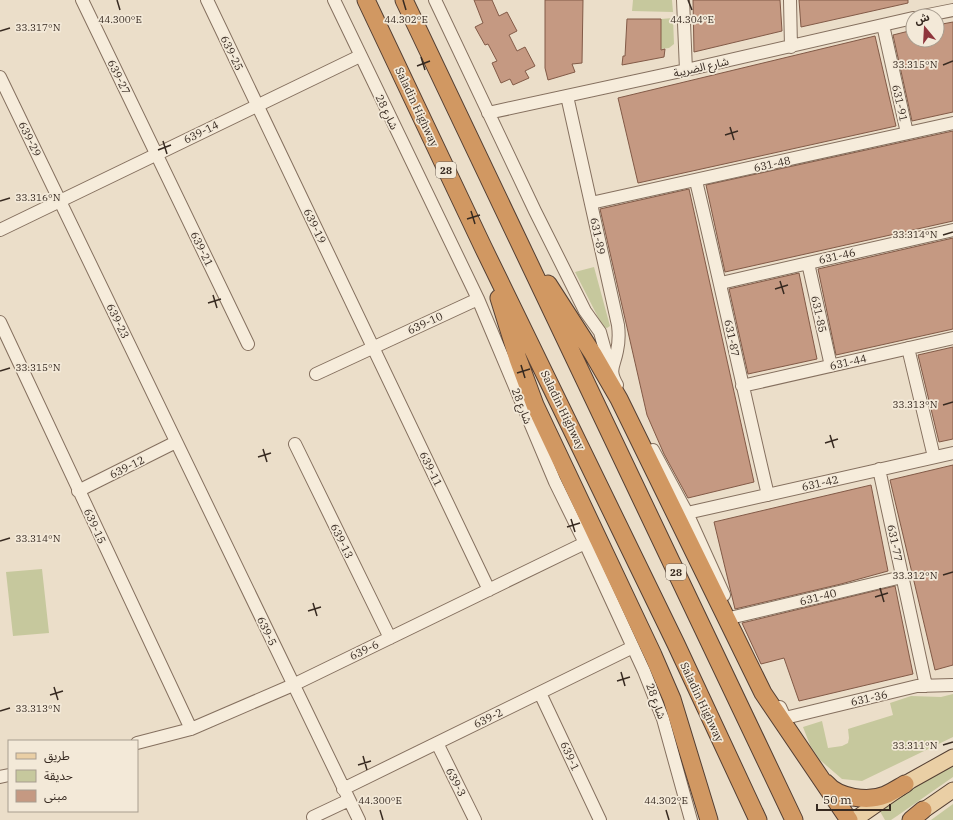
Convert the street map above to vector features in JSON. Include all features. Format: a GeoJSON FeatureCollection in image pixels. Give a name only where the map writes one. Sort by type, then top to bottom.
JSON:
{"type":"FeatureCollection","features":[{"type":"Feature","properties":{"kind":"highway","name":"Saladin Highway"},"geometry":{"type":"LineString","coordinates":[[366,0],[669,630],[758,820]]}},
{"type":"Feature","properties":{"kind":"highway","name":"28"},"geometry":{"type":"LineString","coordinates":[[404,0],[794,820]]}},
{"type":"Feature","properties":{"kind":"highway"},"geometry":{"type":"LineString","coordinates":[[515,232],[620,399],[763,693],[800,748],[829,786],[840,792],[852,796],[868,798],[885,795],[905,784]]}},
{"type":"Feature","properties":{"kind":"highway"},"geometry":{"type":"LineString","coordinates":[[483,246],[516,352],[535,405],[653,655],[672,699],[709,820]]}},
{"type":"Feature","properties":{"kind":"highway"},"geometry":{"type":"LineString","coordinates":[[815,768],[849,820]]}},
{"type":"Feature","properties":{"kind":"main road"},"geometry":{"type":"LineString","coordinates":[[854,820],[905,784],[953,757]]}},
{"type":"Feature","properties":{"kind":"main road"},"geometry":{"type":"LineString","coordinates":[[915,817],[953,790]]}},
{"type":"Feature","properties":{"kind":"street","name":"639-27"},"geometry":{"type":"LineString","coordinates":[[82,0],[156,154]]}},
{"type":"Feature","properties":{"kind":"street","name":"639-25"},"geometry":{"type":"LineString","coordinates":[[207,0],[257,105]]}},
{"type":"Feature","properties":{"kind":"street","name":"شارع 28"},"geometry":{"type":"LineString","coordinates":[[334,0],[478,299],[544,458],[585,543],[654,694],[663,719],[691,820]]}},
{"type":"Feature","properties":{"kind":"street"},"geometry":{"type":"LineString","coordinates":[[435,0],[535,211],[577,295],[600,332],[612,377],[620,399]]}},
{"type":"Feature","properties":{"kind":"street"},"geometry":{"type":"LineString","coordinates":[[683,0],[686,70]]}},
{"type":"Feature","properties":{"kind":"street"},"geometry":{"type":"LineString","coordinates":[[790,0],[791,47]]}},
{"type":"Feature","properties":{"kind":"street","name":"شارع الضريبة"},"geometry":{"type":"LineString","coordinates":[[488,113],[791,47],[905,20]]}},
{"type":"Feature","properties":{"kind":"street","name":"631-91"},"geometry":{"type":"LineString","coordinates":[[883,25],[907,134]]}},
{"type":"Feature","properties":{"kind":"street","name":"639-14"},"geometry":{"type":"LineString","coordinates":[[0,230],[59,200],[360,56]]}},
{"type":"Feature","properties":{"kind":"street","name":"639-29"},"geometry":{"type":"LineString","coordinates":[[0,77],[59,200]]}},
{"type":"Feature","properties":{"kind":"street","name":"631-89"},"geometry":{"type":"LineString","coordinates":[[567,96],[618,325],[618,345],[613,365],[612,377]]}},
{"type":"Feature","properties":{"kind":"street","name":"639-19"},"geometry":{"type":"LineString","coordinates":[[257,105],[373,348]]}},
{"type":"Feature","properties":{"kind":"street","name":"631-48"},"geometry":{"type":"LineString","coordinates":[[591,203],[953,123]]}},
{"type":"Feature","properties":{"kind":"street","name":"639-21"},"geometry":{"type":"LineString","coordinates":[[156,154],[248,344]]}},
{"type":"Feature","properties":{"kind":"street","name":"631-87"},"geometry":{"type":"LineString","coordinates":[[696,181],[721,283],[742,386],[768,495]]}},
{"type":"Feature","properties":{"kind":"street","name":"639-23"},"geometry":{"type":"LineString","coordinates":[[59,200],[176,442]]}},
{"type":"Feature","properties":{"kind":"street","name":"631-46"},"geometry":{"type":"LineString","coordinates":[[721,283],[953,230]]}},
{"type":"Feature","properties":{"kind":"street","name":"631-85"},"geometry":{"type":"LineString","coordinates":[[808,263],[831,366]]}},
{"type":"Feature","properties":{"kind":"street","name":"639-10"},"geometry":{"type":"LineString","coordinates":[[316,374],[478,299]]}},
{"type":"Feature","properties":{"kind":"street","name":"639-15"},"geometry":{"type":"LineString","coordinates":[[0,322],[191,729]]}},
{"type":"Feature","properties":{"kind":"street","name":"631-44"},"geometry":{"type":"LineString","coordinates":[[742,386],[953,338]]}},
{"type":"Feature","properties":{"kind":"street","name":"639-11"},"geometry":{"type":"LineString","coordinates":[[373,348],[489,590]]}},
{"type":"Feature","properties":{"kind":"street"},"geometry":{"type":"LineString","coordinates":[[908,348],[934,457]]}},
{"type":"Feature","properties":{"kind":"street"},"geometry":{"type":"LineString","coordinates":[[612,377],[687,513],[734,617]]}},
{"type":"Feature","properties":{"kind":"street","name":"639-12"},"geometry":{"type":"LineString","coordinates":[[78,490],[176,442]]}},
{"type":"Feature","properties":{"kind":"street","name":"639-5"},"geometry":{"type":"LineString","coordinates":[[176,442],[359,820]]}},
{"type":"Feature","properties":{"kind":"street","name":"639-13"},"geometry":{"type":"LineString","coordinates":[[295,444],[390,638]]}},
{"type":"Feature","properties":{"kind":"street","name":"631-42"},"geometry":{"type":"LineString","coordinates":[[687,513],[953,453]]}},
{"type":"Feature","properties":{"kind":"street","name":"631-77"},"geometry":{"type":"LineString","coordinates":[[879,469],[926,686]]}},
{"type":"Feature","properties":{"kind":"street","name":"639-6"},"geometry":{"type":"LineString","coordinates":[[138,743],[191,729],[293,685],[585,543]]}},
{"type":"Feature","properties":{"kind":"street","name":"631-40"},"geometry":{"type":"LineString","coordinates":[[734,617],[902,577]]}},
{"type":"Feature","properties":{"kind":"street","name":"631-36"},"geometry":{"type":"LineString","coordinates":[[734,617],[785,718],[918,686],[953,685]]}},
{"type":"Feature","properties":{"kind":"street","name":"639-2"},"geometry":{"type":"LineString","coordinates":[[343,789],[633,647]]}},
{"type":"Feature","properties":{"kind":"street","name":"639-1"},"geometry":{"type":"LineString","coordinates":[[540,693],[600,820]]}},
{"type":"Feature","properties":{"kind":"street","name":"639-3"},"geometry":{"type":"LineString","coordinates":[[437,743],[475,820]]}},
{"type":"Feature","properties":{"kind":"street"},"geometry":{"type":"LineString","coordinates":[[313,817],[349,800]]}},
{"type":"Feature","properties":{"kind":"green space"},"geometry":{"type":"Polygon","coordinates":[[[633,0],[672,0],[673,12],[632,11],[633,0]]]}},
{"type":"Feature","properties":{"kind":"green space"},"geometry":{"type":"Polygon","coordinates":[[[673,18],[674,44],[669,48],[661,49],[661,19],[673,18]]]}},
{"type":"Feature","properties":{"kind":"green space"},"geometry":{"type":"Polygon","coordinates":[[[594,267],[610,326],[607,328],[603,327],[575,272],[594,267]]]}},
{"type":"Feature","properties":{"kind":"green space"},"geometry":{"type":"Polygon","coordinates":[[[42,569],[49,633],[13,636],[6,572],[42,569]]]}},
{"type":"Feature","properties":{"kind":"green space"},"geometry":{"type":"Polygon","coordinates":[[[953,694],[953,737],[862,781],[842,779],[820,760],[810,745],[803,727],[822,721],[828,748],[842,746],[848,743],[848,729],[893,715],[890,703],[911,696],[941,697],[953,694]]]}},
{"type":"Feature","properties":{"kind":"green space"},"geometry":{"type":"Polygon","coordinates":[[[953,763],[953,777],[891,820],[885,820],[878,808],[953,763]]]}},
{"type":"Feature","properties":{"kind":"green space"},"geometry":{"type":"Polygon","coordinates":[[[953,804],[953,820],[931,820],[953,804]]]}},
{"type":"Feature","properties":{"kind":"building"},"geometry":{"type":"Polygon","coordinates":[[[474,0],[492,0],[499,16],[507,12],[517,31],[509,35],[517,51],[525,47],[535,66],[525,71],[529,78],[513,85],[510,79],[501,83],[492,63],[497,61],[488,44],[485,45],[475,27],[483,23],[474,0]]]}},
{"type":"Feature","properties":{"kind":"building"},"geometry":{"type":"Polygon","coordinates":[[[545,0],[583,0],[582,63],[572,64],[575,72],[548,80],[545,68],[545,0]]]}},
{"type":"Feature","properties":{"kind":"building"},"geometry":{"type":"Polygon","coordinates":[[[693,0],[780,0],[782,31],[694,52],[693,0]]]}},
{"type":"Feature","properties":{"kind":"building"},"geometry":{"type":"Polygon","coordinates":[[[799,0],[908,0],[908,3],[801,27],[799,0]]]}},
{"type":"Feature","properties":{"kind":"building"},"geometry":{"type":"Polygon","coordinates":[[[627,19],[661,19],[661,50],[665,49],[664,57],[622,65],[623,56],[625,56],[627,19]]]}},
{"type":"Feature","properties":{"kind":"building"},"geometry":{"type":"Polygon","coordinates":[[[953,22],[953,112],[912,121],[893,35],[905,32],[905,48],[945,48],[945,24],[953,22]]]}},
{"type":"Feature","properties":{"kind":"building"},"geometry":{"type":"Polygon","coordinates":[[[875,36],[896,126],[638,183],[618,98],[875,36]]]}},
{"type":"Feature","properties":{"kind":"building"},"geometry":{"type":"Polygon","coordinates":[[[953,131],[953,221],[725,272],[706,185],[953,131]]]}},
{"type":"Feature","properties":{"kind":"building"},"geometry":{"type":"Polygon","coordinates":[[[689,189],[754,482],[688,498],[664,454],[647,415],[600,209],[689,189]]]}},
{"type":"Feature","properties":{"kind":"building"},"geometry":{"type":"Polygon","coordinates":[[[953,238],[953,329],[836,355],[818,269],[953,238]]]}},
{"type":"Feature","properties":{"kind":"building"},"geometry":{"type":"Polygon","coordinates":[[[799,273],[817,359],[748,374],[729,289],[799,273]]]}},
{"type":"Feature","properties":{"kind":"building"},"geometry":{"type":"Polygon","coordinates":[[[953,347],[953,439],[939,442],[918,355],[953,347]]]}},
{"type":"Feature","properties":{"kind":"building"},"geometry":{"type":"Polygon","coordinates":[[[953,465],[953,665],[935,670],[890,480],[953,465]]]}},
{"type":"Feature","properties":{"kind":"building"},"geometry":{"type":"Polygon","coordinates":[[[871,485],[888,571],[841,584],[735,609],[714,522],[871,485]]]}},
{"type":"Feature","properties":{"kind":"building"},"geometry":{"type":"Polygon","coordinates":[[[895,586],[913,674],[799,701],[784,658],[761,664],[742,623],[895,586]]]}}]}
